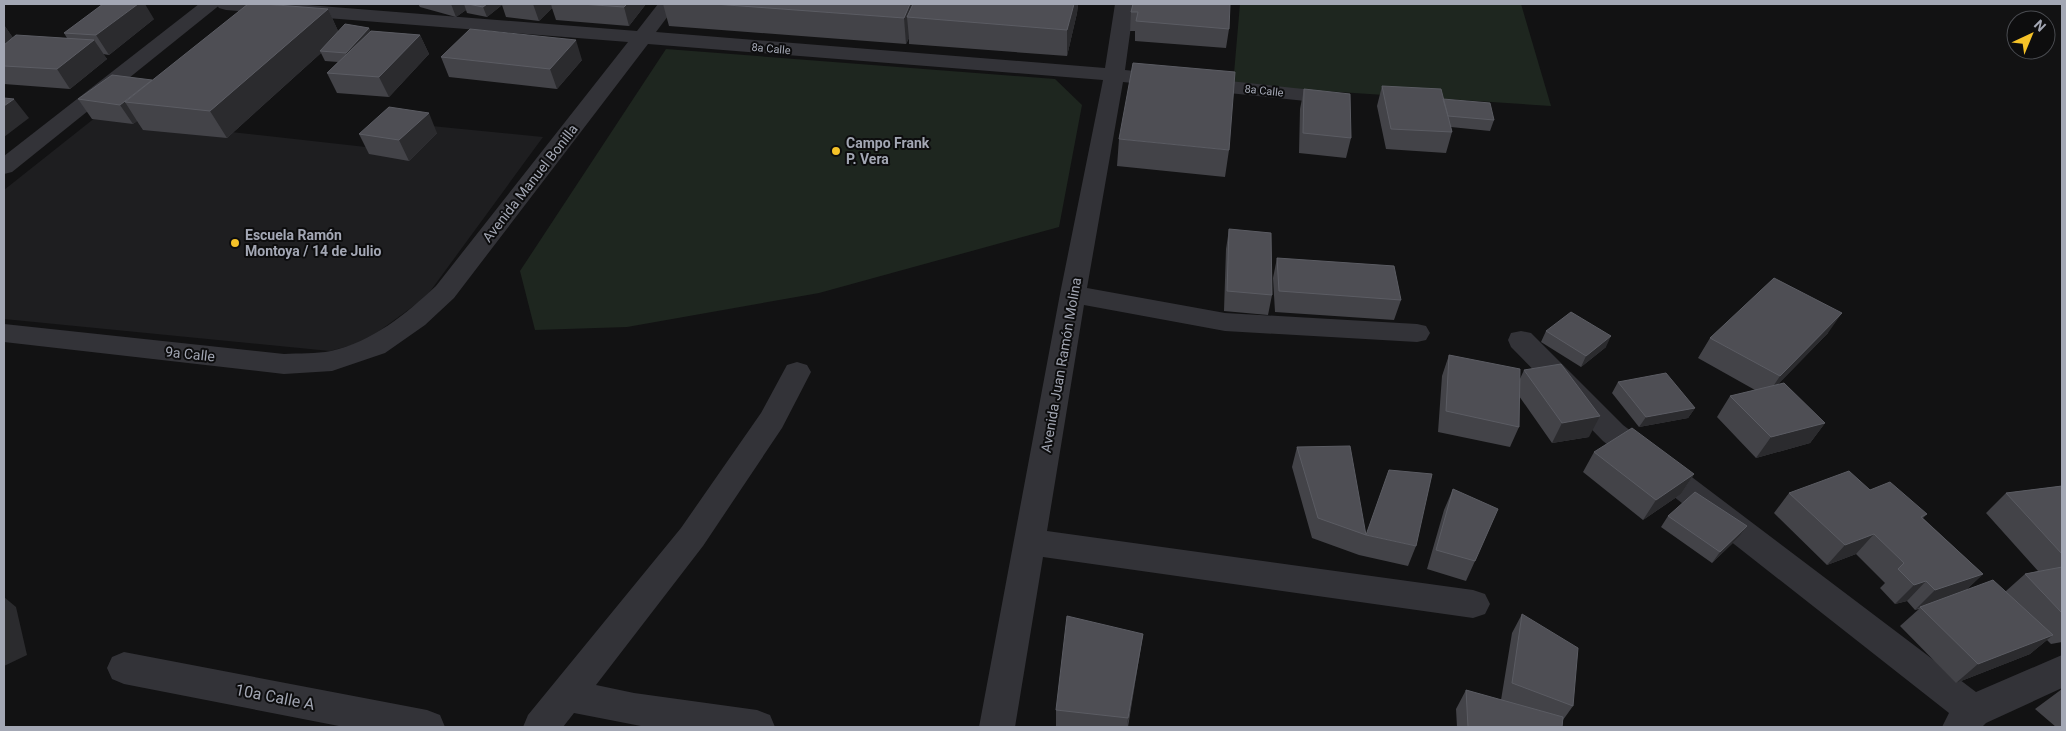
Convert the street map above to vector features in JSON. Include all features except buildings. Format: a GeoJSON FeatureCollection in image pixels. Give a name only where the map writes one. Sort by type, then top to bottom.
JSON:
{"type":"FeatureCollection","features":[{"type":"Feature","properties":{"kind":"street"},"geometry":{"type":"LineString","coordinates":[[4,167],[211,4]]}},
{"type":"Feature","properties":{"kind":"street","name":"8a Calle"},"geometry":{"type":"LineString","coordinates":[[226,4],[1114,75],[1315,96]]}},
{"type":"Feature","properties":{"kind":"street","name":"Avenida Manuel Bonilla"},"geometry":{"type":"LineString","coordinates":[[375,346],[416,319],[445,292],[668,4]]}},
{"type":"Feature","properties":{"kind":"street","name":"Avenida Juan Ramón Molina"},"geometry":{"type":"LineString","coordinates":[[997,727],[1073,294],[1114,75],[1125,4]]}},
{"type":"Feature","properties":{"kind":"street"},"geometry":{"type":"LineString","coordinates":[[1073,294],[1226,322],[1417,333]]}},
{"type":"Feature","properties":{"kind":"street","name":"9a Calle"},"geometry":{"type":"LineString","coordinates":[[4,333],[284,364],[332,361],[375,346]]}},
{"type":"Feature","properties":{"kind":"street"},"geometry":{"type":"LineString","coordinates":[[1521,340],[1613,433],[1967,719],[2062,671]]}},
{"type":"Feature","properties":{"kind":"street"},"geometry":{"type":"LineString","coordinates":[[541,727],[692,537],[772,420],[797,372]]}},
{"type":"Feature","properties":{"kind":"street"},"geometry":{"type":"LineString","coordinates":[[1030,542],[1473,604]]}},
{"type":"Feature","properties":{"kind":"street","name":"10a Calle A"},"geometry":{"type":"LineString","coordinates":[[124,668],[427,727]]}},
{"type":"Feature","properties":{"kind":"street"},"geometry":{"type":"LineString","coordinates":[[567,695],[634,709],[757,727]]}},
{"type":"Feature","properties":{"kind":"shaded area"},"geometry":{"type":"Polygon","coordinates":[[[1240,4],[1521,4],[1551,106],[1233,85],[1240,4]]]}},
{"type":"Feature","properties":{"kind":"shaded area","name":"Campo Frank P. Vera"},"geometry":{"type":"Polygon","coordinates":[[[666,49],[1055,79],[1082,105],[1059,227],[819,293],[627,327],[535,330],[520,271],[666,49]]]}},
{"type":"Feature","properties":{"kind":"shaded area","name":"Escuela Ramón Montoya / 14 de Julio"},"geometry":{"type":"Polygon","coordinates":[[[96,117],[375,148],[401,123],[543,137],[426,297],[364,342],[330,351],[4,319],[4,190],[96,117]]]}},
{"type":"Feature","properties":{"kind":"place","name":"Campo Frank P. Vera"},"geometry":{"type":"Point","coordinates":[836,151]}},
{"type":"Feature","properties":{"kind":"place","name":"Escuela Ramón Montoya / 14 de Julio"},"geometry":{"type":"Point","coordinates":[235,243]}}]}
